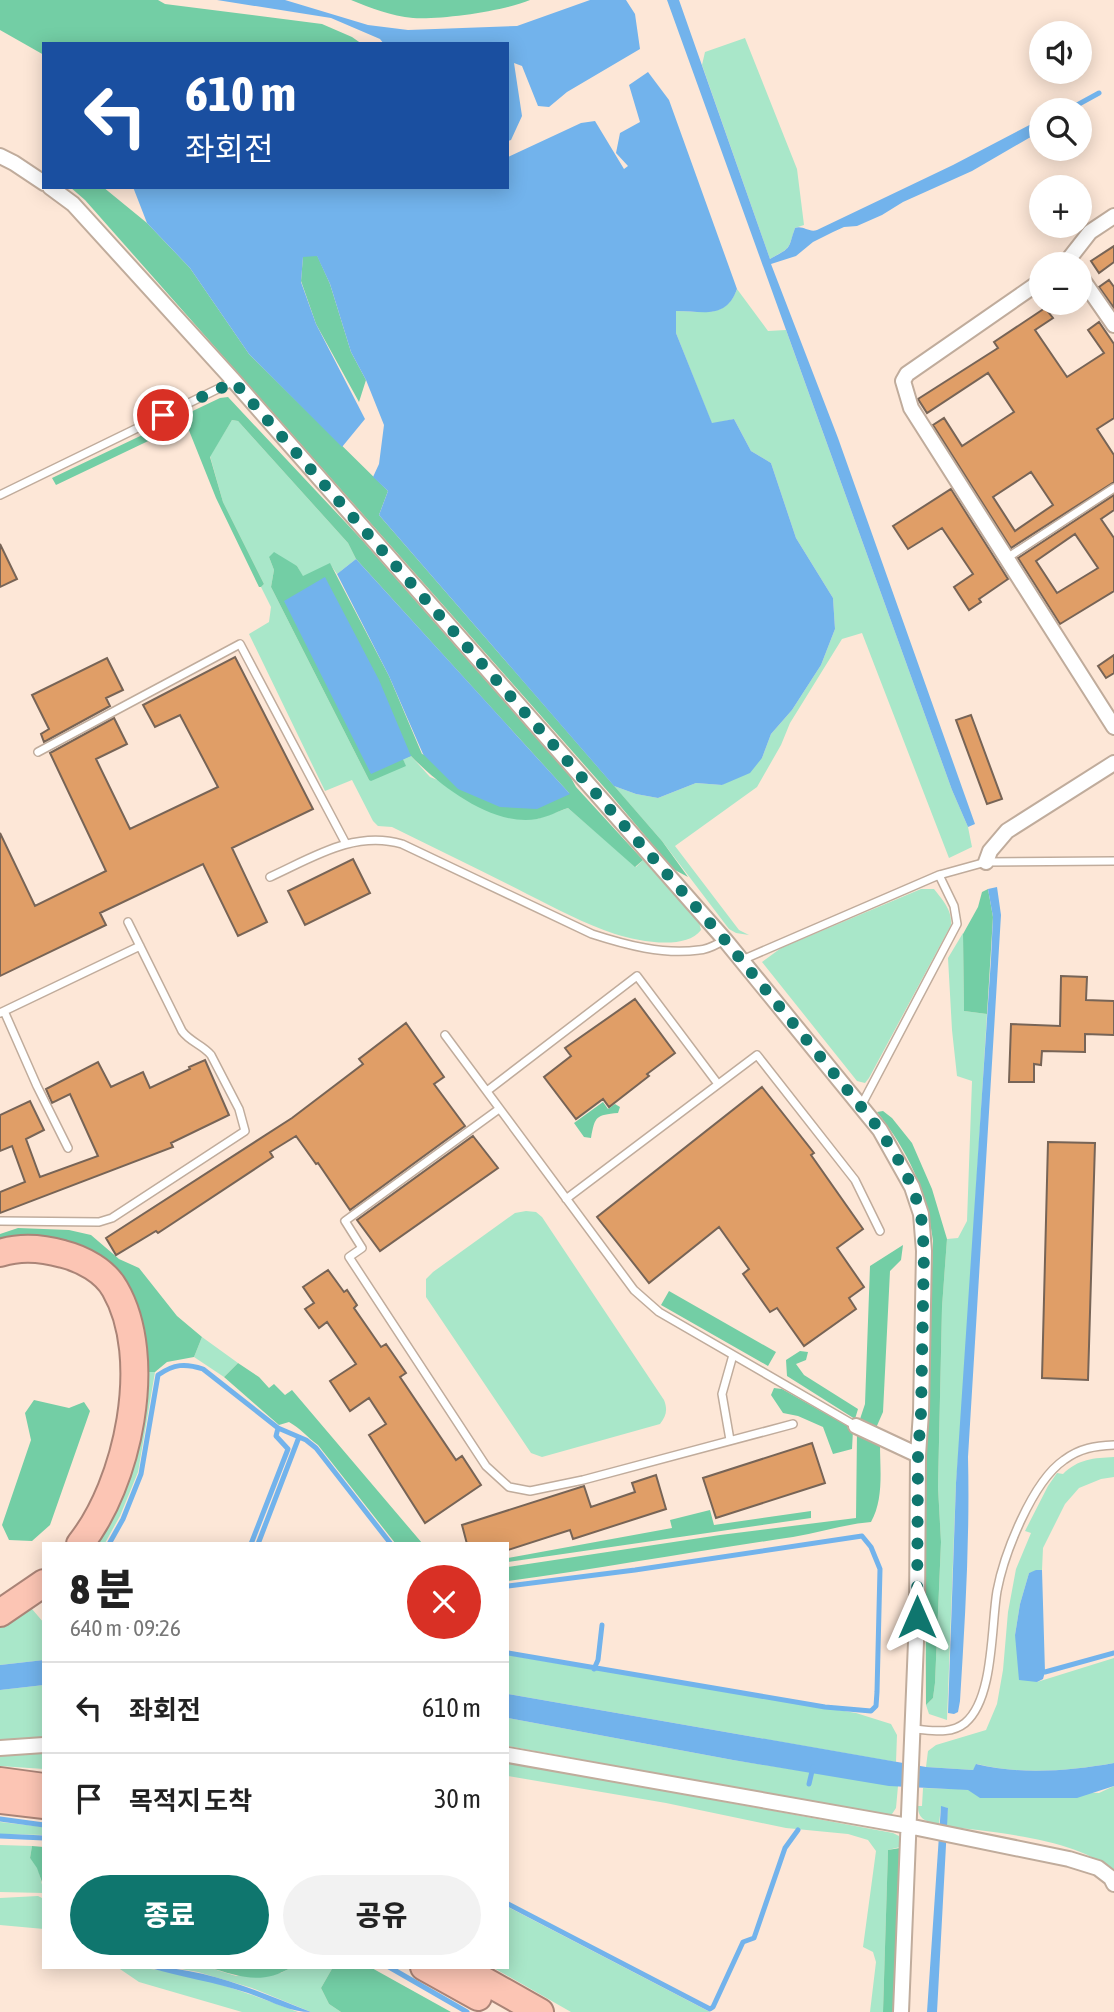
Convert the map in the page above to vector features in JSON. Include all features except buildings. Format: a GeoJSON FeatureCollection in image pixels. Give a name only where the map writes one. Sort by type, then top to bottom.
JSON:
{"type":"FeatureCollection","features":[{"type":"Feature","properties":{"kind":"highway"},"geometry":{"type":"LineString","coordinates":[[0,1253],[31,1248],[74,1257],[98,1270],[115,1288],[128,1319],[135,1378],[128,1429],[120,1465],[103,1507],[81,1542]]}},
{"type":"Feature","properties":{"kind":"highway"},"geometry":{"type":"LineString","coordinates":[[0,1613],[42,1584]]}},
{"type":"Feature","properties":{"kind":"highway"},"geometry":{"type":"LineString","coordinates":[[0,1781],[42,1787]]}},
{"type":"Feature","properties":{"kind":"highway"},"geometry":{"type":"LineString","coordinates":[[0,1800],[42,1805]]}},
{"type":"Feature","properties":{"kind":"highway"},"geometry":{"type":"LineString","coordinates":[[428,1969],[503,2012]]}},
{"type":"Feature","properties":{"kind":"highway"},"geometry":{"type":"LineString","coordinates":[[464,1969],[540,2012]]}},
{"type":"Feature","properties":{"kind":"street"},"geometry":{"type":"LineString","coordinates":[[0,156],[42,182]]}},
{"type":"Feature","properties":{"kind":"street"},"geometry":{"type":"LineString","coordinates":[[53,189],[74,204],[234,382],[725,940],[880,1130],[912,1186],[921,1214],[924,1251],[913,1729],[901,2012]]}},
{"type":"Feature","properties":{"kind":"street"},"geometry":{"type":"LineString","coordinates":[[1076,252],[1090,232],[1114,216]]}},
{"type":"Feature","properties":{"kind":"street"},"geometry":{"type":"LineString","coordinates":[[1029,289],[906,374],[903,381],[905,395],[1114,727]]}},
{"type":"Feature","properties":{"kind":"street"},"geometry":{"type":"LineString","coordinates":[[1092,293],[1114,325]]}},
{"type":"Feature","properties":{"kind":"street"},"geometry":{"type":"LineString","coordinates":[[986,862],[990,851],[1007,831],[1114,763]]}},
{"type":"Feature","properties":{"kind":"street"},"geometry":{"type":"LineString","coordinates":[[856,1426],[918,1455]]}},
{"type":"Feature","properties":{"kind":"street"},"geometry":{"type":"LineString","coordinates":[[0,1748],[42,1745]]}},
{"type":"Feature","properties":{"kind":"street"},"geometry":{"type":"LineString","coordinates":[[509,1755],[908,1826],[1069,1859],[1098,1868],[1114,1884]]}},
{"type":"Feature","properties":{"kind":"lane"},"geometry":{"type":"LineString","coordinates":[[0,495],[234,382]]}},
{"type":"Feature","properties":{"kind":"lane"},"geometry":{"type":"LineString","coordinates":[[1007,558],[1114,488]]}},
{"type":"Feature","properties":{"kind":"lane"},"geometry":{"type":"LineString","coordinates":[[38,752],[240,644],[345,842]]}},
{"type":"Feature","properties":{"kind":"lane"},"geometry":{"type":"LineString","coordinates":[[270,877],[345,842],[385,839],[402,844],[592,934],[625,945],[662,950],[702,950],[725,940]]}},
{"type":"Feature","properties":{"kind":"lane"},"geometry":{"type":"LineString","coordinates":[[741,960],[939,875],[986,862],[1114,861]]}},
{"type":"Feature","properties":{"kind":"lane"},"geometry":{"type":"LineString","coordinates":[[861,1107],[957,924],[954,906],[939,875]]}},
{"type":"Feature","properties":{"kind":"lane"},"geometry":{"type":"LineString","coordinates":[[0,1221],[99,1222],[112,1218],[245,1131],[239,1110],[211,1055],[187,1039],[181,1031],[128,922]]}},
{"type":"Feature","properties":{"kind":"lane"},"geometry":{"type":"LineString","coordinates":[[68,1148],[2,1012],[140,946]]}},
{"type":"Feature","properties":{"kind":"lane"},"geometry":{"type":"LineString","coordinates":[[486,1091],[636,976],[718,1084]]}},
{"type":"Feature","properties":{"kind":"lane"},"geometry":{"type":"LineString","coordinates":[[445,1035],[634,1290],[659,1312],[856,1426]]}},
{"type":"Feature","properties":{"kind":"lane"},"geometry":{"type":"LineString","coordinates":[[566,1199],[757,1055],[855,1180],[880,1231]]}},
{"type":"Feature","properties":{"kind":"lane"},"geometry":{"type":"LineString","coordinates":[[499,1109],[345,1221],[362,1248],[349,1257],[486,1466],[509,1487],[530,1492],[793,1424]]}},
{"type":"Feature","properties":{"kind":"lane"},"geometry":{"type":"LineString","coordinates":[[730,1440],[722,1394],[733,1355]]}},
{"type":"Feature","properties":{"kind":"lane"},"geometry":{"type":"LineString","coordinates":[[913,1729],[949,1731],[965,1723],[977,1707],[988,1669],[998,1590],[1006,1556],[1023,1516],[1047,1476],[1061,1461],[1092,1446],[1114,1446]]}},
{"type":"Feature","properties":{"kind":"green space"},"geometry":{"type":"Polygon","coordinates":[[[0,0],[158,0],[165,4],[322,24],[359,42],[42,42],[42,54],[0,30],[0,0]]]}},
{"type":"Feature","properties":{"kind":"green space"},"geometry":{"type":"Polygon","coordinates":[[[351,0],[530,0],[489,11],[425,18],[389,14],[351,0]]]}},
{"type":"Feature","properties":{"kind":"green space"},"geometry":{"type":"Polygon","coordinates":[[[745,38],[797,169],[804,225],[795,228],[788,248],[770,259],[702,65],[705,52],[745,38]]]}},
{"type":"Feature","properties":{"kind":"green space"},"geometry":{"type":"Polygon","coordinates":[[[72,189],[105,189],[147,223],[190,268],[249,354],[388,491],[379,515],[662,841],[688,877],[673,869],[611,795],[85,200],[72,189]]]}},
{"type":"Feature","properties":{"kind":"green space"},"geometry":{"type":"Polygon","coordinates":[[[317,255],[330,284],[351,352],[366,380],[359,402],[316,324],[301,281],[303,256],[317,255]]]}},
{"type":"Feature","properties":{"kind":"green space"},"geometry":{"type":"Polygon","coordinates":[[[737,289],[768,331],[786,330],[952,790],[968,827],[972,847],[949,858],[862,633],[842,639],[790,723],[757,787],[675,846],[739,930],[749,935],[729,929],[662,841],[614,786],[658,798],[696,783],[722,785],[762,758],[771,734],[792,710],[821,665],[835,629],[833,598],[796,538],[771,463],[751,451],[734,419],[712,424],[676,333],[676,311],[704,312],[720,309],[727,305],[737,289]]]}},
{"type":"Feature","properties":{"kind":"green space"},"geometry":{"type":"Polygon","coordinates":[[[228,397],[362,540],[570,776],[576,787],[643,860],[635,867],[568,808],[537,819],[520,820],[485,810],[452,791],[411,756],[403,759],[406,766],[369,780],[271,587],[274,570],[269,557],[274,552],[297,566],[303,576],[330,563],[389,676],[422,754],[569,793],[356,559],[348,543],[238,421],[232,420],[210,457],[223,502],[264,584],[261,587],[216,498],[186,423],[56,485],[52,478],[220,398],[228,397]]]}},
{"type":"Feature","properties":{"kind":"green space"},"geometry":{"type":"Polygon","coordinates":[[[232,420],[238,421],[348,543],[356,559],[337,574],[330,564],[303,577],[297,566],[269,557],[274,570],[271,587],[369,780],[405,765],[403,759],[411,756],[430,777],[537,819],[568,808],[636,867],[643,860],[699,922],[701,930],[684,940],[661,942],[636,939],[604,930],[392,827],[378,826],[352,780],[325,791],[249,634],[269,622],[271,607],[261,587],[264,584],[223,502],[210,456],[232,420]]]}},
{"type":"Feature","properties":{"kind":"green space"},"geometry":{"type":"Polygon","coordinates":[[[921,889],[934,889],[944,901],[951,925],[869,1078],[865,1083],[857,1081],[762,962],[781,948],[921,889]]]}},
{"type":"Feature","properties":{"kind":"green space"},"geometry":{"type":"Polygon","coordinates":[[[988,889],[993,917],[987,1014],[964,1011],[963,934],[978,907],[982,892],[988,889]]]}},
{"type":"Feature","properties":{"kind":"green space"},"geometry":{"type":"Polygon","coordinates":[[[963,933],[964,1011],[987,1014],[956,1483],[947,1720],[929,1714],[926,1705],[933,1698],[935,1683],[941,1542],[938,1487],[942,1307],[947,1239],[958,1238],[967,1221],[972,1081],[957,1076],[948,958],[963,933]]]}},
{"type":"Feature","properties":{"kind":"green space"},"geometry":{"type":"Polygon","coordinates":[[[603,1102],[608,1109],[615,1104],[620,1107],[618,1113],[598,1118],[591,1138],[584,1137],[574,1123],[603,1102]]]}},
{"type":"Feature","properties":{"kind":"green space"},"geometry":{"type":"Polygon","coordinates":[[[883,1111],[912,1143],[932,1189],[947,1239],[942,1307],[938,1487],[941,1542],[935,1683],[933,1698],[926,1705],[925,1467],[933,1241],[921,1188],[907,1157],[877,1112],[883,1111]]]}},
{"type":"Feature","properties":{"kind":"green space"},"geometry":{"type":"Polygon","coordinates":[[[536,1212],[542,1217],[664,1400],[666,1413],[660,1424],[542,1457],[531,1453],[426,1297],[426,1279],[433,1272],[515,1213],[536,1212]]]}},
{"type":"Feature","properties":{"kind":"green space"},"geometry":{"type":"Polygon","coordinates":[[[18,1228],[69,1230],[91,1235],[119,1259],[139,1268],[177,1316],[202,1337],[194,1357],[167,1362],[155,1372],[141,1372],[119,1282],[0,1247],[0,1234],[18,1228]]]}},
{"type":"Feature","properties":{"kind":"green space"},"geometry":{"type":"Polygon","coordinates":[[[903,1245],[901,1260],[890,1271],[883,1412],[876,1428],[859,1422],[865,1404],[870,1266],[903,1245]]]}},
{"type":"Feature","properties":{"kind":"green space"},"geometry":{"type":"Polygon","coordinates":[[[669,1291],[776,1352],[768,1366],[661,1305],[669,1291]]]}},
{"type":"Feature","properties":{"kind":"green space"},"geometry":{"type":"Polygon","coordinates":[[[202,1337],[238,1363],[224,1377],[194,1357],[202,1337]]]}},
{"type":"Feature","properties":{"kind":"green space"},"geometry":{"type":"Polygon","coordinates":[[[800,1351],[808,1352],[806,1360],[796,1364],[804,1375],[858,1409],[855,1419],[787,1376],[786,1360],[800,1351]]]}},
{"type":"Feature","properties":{"kind":"green space"},"geometry":{"type":"Polygon","coordinates":[[[238,1363],[259,1377],[269,1388],[274,1384],[285,1395],[292,1390],[421,1542],[394,1542],[318,1445],[289,1422],[279,1425],[224,1377],[238,1363]]]}},
{"type":"Feature","properties":{"kind":"green space"},"geometry":{"type":"Polygon","coordinates":[[[141,1372],[155,1372],[138,1472],[120,1516],[106,1542],[90,1542],[141,1372]]]}},
{"type":"Feature","properties":{"kind":"green space"},"geometry":{"type":"Polygon","coordinates":[[[774,1388],[782,1389],[851,1428],[852,1449],[833,1454],[823,1427],[798,1416],[783,1413],[771,1395],[774,1388]]]}},
{"type":"Feature","properties":{"kind":"green space"},"geometry":{"type":"Polygon","coordinates":[[[34,1400],[69,1408],[84,1402],[90,1411],[50,1525],[32,1541],[9,1540],[2,1525],[31,1440],[25,1413],[34,1400]]]}},
{"type":"Feature","properties":{"kind":"green space"},"geometry":{"type":"Polygon","coordinates":[[[857,1433],[880,1444],[880,1494],[871,1522],[793,1537],[509,1581],[509,1567],[720,1535],[856,1518],[857,1433]]]}},
{"type":"Feature","properties":{"kind":"green space"},"geometry":{"type":"Polygon","coordinates":[[[1114,1457],[1114,1477],[1079,1488],[1065,1504],[1043,1548],[1042,1570],[1029,1573],[1015,1635],[1037,1682],[1114,1658],[1114,1763],[1045,1771],[1010,1770],[977,1764],[973,1770],[926,1767],[928,1751],[936,1745],[986,1730],[997,1704],[1016,1569],[1031,1533],[1025,1531],[1048,1486],[1057,1473],[1063,1474],[1080,1462],[1114,1457]]]}},
{"type":"Feature","properties":{"kind":"green space"},"geometry":{"type":"Polygon","coordinates":[[[710,1510],[714,1525],[811,1511],[811,1518],[509,1562],[509,1558],[672,1528],[670,1520],[710,1510]]]}},
{"type":"Feature","properties":{"kind":"green space"},"geometry":{"type":"Polygon","coordinates":[[[42,1594],[42,1602],[32,1609],[42,1621],[42,1660],[0,1665],[0,1621],[42,1594]]]}},
{"type":"Feature","properties":{"kind":"green space"},"geometry":{"type":"Polygon","coordinates":[[[509,1655],[856,1713],[891,1724],[897,1735],[896,1762],[509,1694],[509,1655]]]}},
{"type":"Feature","properties":{"kind":"green space"},"geometry":{"type":"Polygon","coordinates":[[[42,1685],[42,1737],[0,1740],[0,1690],[42,1685]]]}},
{"type":"Feature","properties":{"kind":"green space"},"geometry":{"type":"Polygon","coordinates":[[[509,1718],[733,1760],[898,1786],[896,1808],[892,1814],[884,1815],[509,1746],[509,1718]]]}},
{"type":"Feature","properties":{"kind":"green space"},"geometry":{"type":"Polygon","coordinates":[[[42,1752],[42,1769],[0,1766],[0,1754],[42,1752]]]}},
{"type":"Feature","properties":{"kind":"green space"},"geometry":{"type":"Polygon","coordinates":[[[509,1762],[899,1836],[900,1847],[888,1850],[883,2012],[870,2012],[876,1962],[873,1952],[863,1947],[876,1851],[868,1840],[848,1834],[786,1828],[666,1803],[509,1776],[509,1762]]]}},
{"type":"Feature","properties":{"kind":"green space"},"geometry":{"type":"Polygon","coordinates":[[[1114,1786],[1114,1875],[1101,1863],[1061,1845],[946,1826],[948,1808],[941,1807],[939,1824],[924,1820],[918,1811],[918,1806],[922,1806],[923,1788],[1099,1793],[1114,1786]]]}},
{"type":"Feature","properties":{"kind":"green space"},"geometry":{"type":"Polygon","coordinates":[[[0,1822],[42,1827],[42,1835],[0,1834],[0,1822]]]}},
{"type":"Feature","properties":{"kind":"green space"},"geometry":{"type":"Polygon","coordinates":[[[0,1845],[32,1846],[30,1858],[38,1868],[42,1893],[0,1892],[0,1845]]]}},
{"type":"Feature","properties":{"kind":"green space"},"geometry":{"type":"Polygon","coordinates":[[[32,1846],[42,1847],[42,1882],[37,1868],[30,1858],[32,1846]]]}},
{"type":"Feature","properties":{"kind":"green space"},"geometry":{"type":"Polygon","coordinates":[[[900,1848],[894,2012],[883,2012],[888,1850],[900,1848]]]}},
{"type":"Feature","properties":{"kind":"green space"},"geometry":{"type":"Polygon","coordinates":[[[0,1898],[42,1898],[42,1929],[0,1925],[0,1898]]]}},
{"type":"Feature","properties":{"kind":"green space"},"geometry":{"type":"Polygon","coordinates":[[[509,1908],[710,2012],[571,2012],[496,1969],[509,1969],[509,1908]]]}},
{"type":"Feature","properties":{"kind":"green space"},"geometry":{"type":"Polygon","coordinates":[[[120,1969],[148,1969],[187,1975],[298,2012],[242,2012],[139,1982],[120,1969]]]}},
{"type":"Feature","properties":{"kind":"green space"},"geometry":{"type":"Polygon","coordinates":[[[181,1969],[213,1969],[236,1976],[281,1973],[288,1969],[332,1969],[321,1988],[329,2004],[341,2012],[311,2012],[252,1988],[181,1969]]]}},
{"type":"Feature","properties":{"kind":"green space"},"geometry":{"type":"Polygon","coordinates":[[[214,1969],[288,1969],[260,1978],[214,1969]]]}},
{"type":"Feature","properties":{"kind":"green space"},"geometry":{"type":"Polygon","coordinates":[[[332,1969],[374,1969],[451,2012],[341,2012],[329,2004],[321,1988],[332,1969]]]}},
{"type":"Feature","properties":{"kind":"water"},"geometry":{"type":"Polygon","coordinates":[[[217,0],[285,0],[368,25],[408,30],[517,26],[590,0],[626,0],[635,14],[640,49],[567,92],[549,107],[538,106],[522,66],[514,63],[522,116],[509,141],[509,42],[382,42],[331,18],[217,0]]]}},
{"type":"Feature","properties":{"kind":"water"},"geometry":{"type":"Polygon","coordinates":[[[667,0],[679,0],[770,259],[788,247],[795,228],[817,230],[1029,125],[1029,138],[972,171],[857,226],[844,227],[833,232],[813,242],[796,256],[771,264],[838,438],[975,824],[968,827],[952,790],[667,0]]]}},
{"type":"Feature","properties":{"kind":"water"},"geometry":{"type":"Polygon","coordinates":[[[648,72],[669,100],[737,289],[727,306],[720,310],[676,311],[676,333],[712,423],[734,419],[751,451],[771,463],[796,538],[833,598],[835,629],[821,665],[792,710],[771,734],[762,758],[750,773],[722,785],[696,783],[658,798],[614,786],[379,515],[388,491],[373,477],[379,464],[384,425],[366,380],[351,352],[330,284],[317,256],[303,257],[301,282],[316,324],[365,419],[342,447],[249,354],[190,268],[147,223],[134,189],[509,189],[509,157],[581,123],[595,121],[624,169],[628,166],[616,153],[620,133],[640,122],[629,85],[648,72]]]}},
{"type":"Feature","properties":{"kind":"water"},"geometry":{"type":"Polygon","coordinates":[[[356,559],[570,794],[537,809],[500,807],[458,789],[423,754],[389,676],[337,574],[356,559]]]}},
{"type":"Feature","properties":{"kind":"water"},"geometry":{"type":"Polygon","coordinates":[[[325,577],[379,680],[411,756],[371,774],[284,601],[325,577]]]}},
{"type":"Feature","properties":{"kind":"water"},"geometry":{"type":"Polygon","coordinates":[[[997,887],[1001,915],[968,1457],[965,1610],[960,1701],[958,1712],[954,1714],[948,1713],[956,1483],[991,959],[993,917],[988,889],[997,887]]]}},
{"type":"Feature","properties":{"kind":"water"},"geometry":{"type":"Polygon","coordinates":[[[1042,1570],[1045,1672],[1043,1679],[1037,1682],[1019,1680],[1015,1635],[1029,1573],[1042,1570]]]}},
{"type":"Feature","properties":{"kind":"water"},"geometry":{"type":"Polygon","coordinates":[[[42,1660],[42,1685],[0,1690],[0,1665],[42,1660]]]}},
{"type":"Feature","properties":{"kind":"water"},"geometry":{"type":"Polygon","coordinates":[[[509,1694],[926,1767],[973,1770],[976,1764],[1010,1770],[1045,1771],[1114,1763],[1114,1786],[1077,1798],[980,1798],[968,1790],[889,1786],[509,1718],[509,1694]]]}},
{"type":"Feature","properties":{"kind":"water"},"geometry":{"type":"Polygon","coordinates":[[[941,1806],[948,1808],[937,2012],[927,2012],[941,1806]]]}},
{"type":"Feature","properties":{"kind":"water"},"geometry":{"type":"Polygon","coordinates":[[[155,1969],[175,1969],[210,1976],[311,2012],[295,2010],[236,1989],[155,1969]]]}},
{"type":"Feature","properties":{"kind":"waterway"},"geometry":{"type":"LineString","coordinates":[[1090,98],[1099,93]]}},
{"type":"Feature","properties":{"kind":"waterway"},"geometry":{"type":"LineString","coordinates":[[110,1542],[123,1519],[141,1474],[158,1375],[185,1365],[203,1369],[278,1428],[306,1440],[316,1448],[389,1542]]}},
{"type":"Feature","properties":{"kind":"waterway"},"geometry":{"type":"LineString","coordinates":[[252,1542],[288,1449],[276,1436],[278,1428]]}},
{"type":"Feature","properties":{"kind":"waterway"},"geometry":{"type":"LineString","coordinates":[[259,1542],[299,1437]]}},
{"type":"Feature","properties":{"kind":"waterway"},"geometry":{"type":"LineString","coordinates":[[509,1586],[862,1536],[871,1547],[880,1569],[877,1692],[876,1706],[871,1711],[825,1707],[509,1653]]}},
{"type":"Feature","properties":{"kind":"waterway"},"geometry":{"type":"LineString","coordinates":[[594,1669],[598,1660],[602,1625]]}},
{"type":"Feature","properties":{"kind":"waterway"},"geometry":{"type":"LineString","coordinates":[[1045,1672],[1114,1653]]}},
{"type":"Feature","properties":{"kind":"waterway"},"geometry":{"type":"LineString","coordinates":[[809,1784],[813,1767]]}},
{"type":"Feature","properties":{"kind":"waterway"},"geometry":{"type":"LineString","coordinates":[[0,1819],[42,1825]]}},
{"type":"Feature","properties":{"kind":"waterway"},"geometry":{"type":"LineString","coordinates":[[509,1905],[710,2009],[743,1942],[754,1938],[785,1848],[798,1830]]}},
{"type":"Feature","properties":{"kind":"waterway"},"geometry":{"type":"LineString","coordinates":[[0,1836],[42,1838]]}},
{"type":"Feature","properties":{"kind":"waterway"},"geometry":{"type":"LineString","coordinates":[[392,1969],[467,2012]]}},
{"type":"Feature","properties":{"kind":"route"},"geometry":{"type":"LineString","coordinates":[[163,415],[234,382],[725,940],[880,1130],[912,1186],[921,1214],[924,1251],[917,1617]]}}]}
